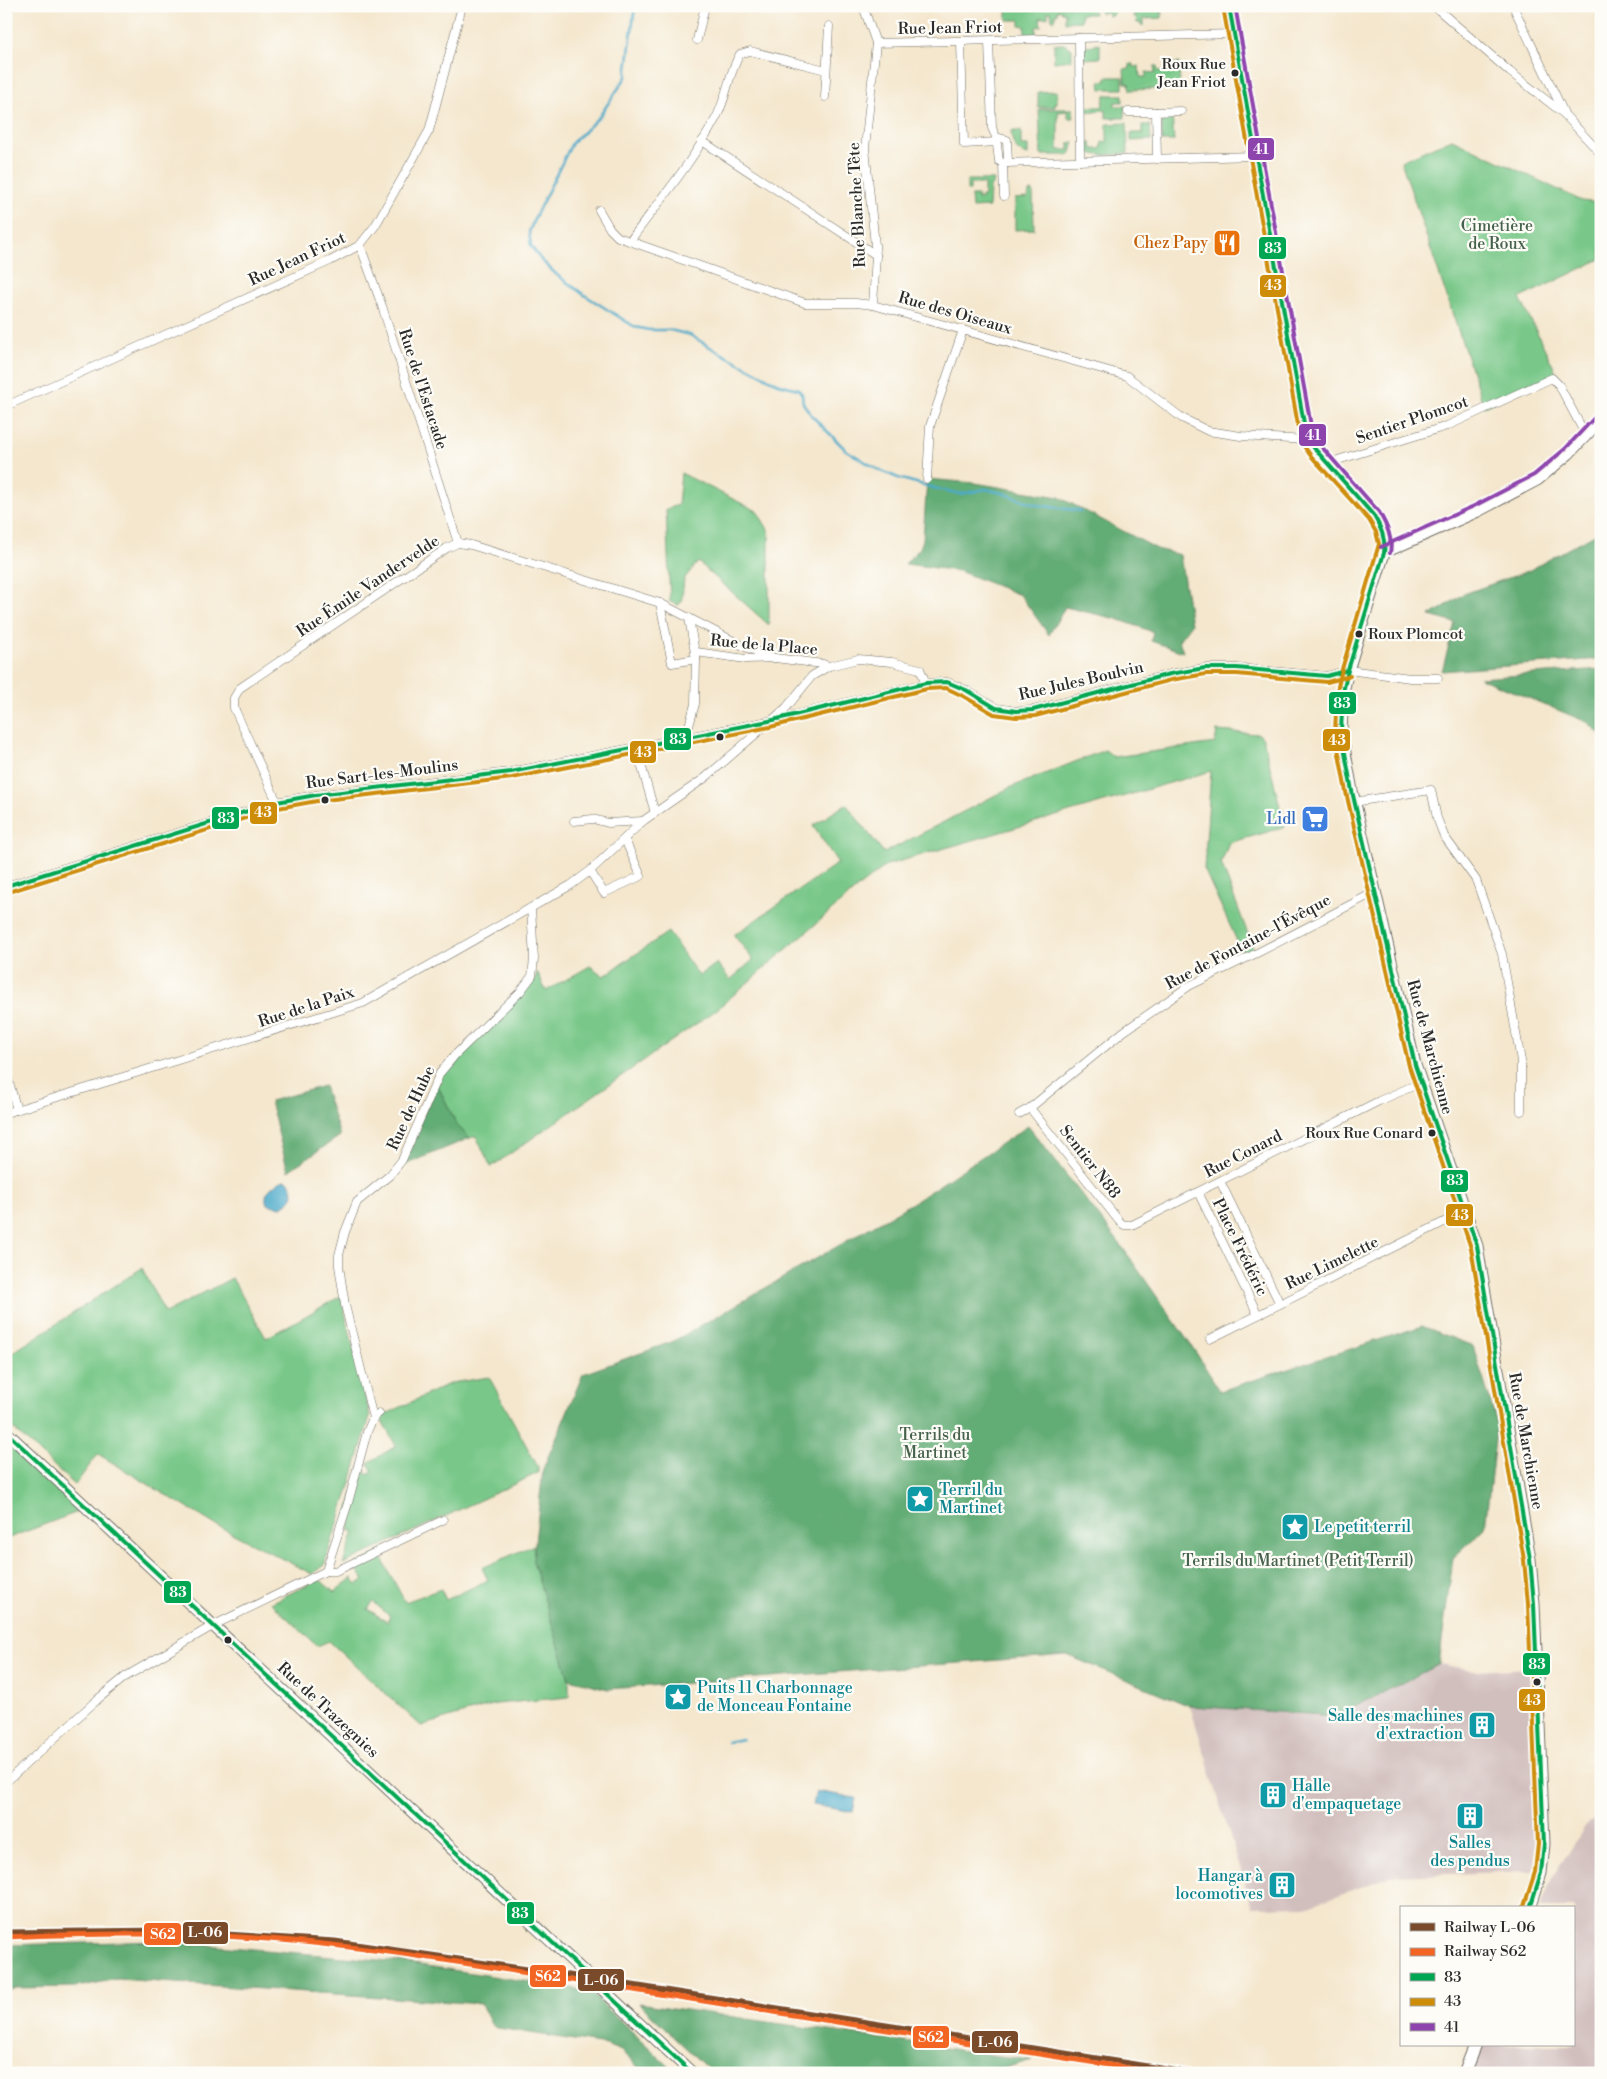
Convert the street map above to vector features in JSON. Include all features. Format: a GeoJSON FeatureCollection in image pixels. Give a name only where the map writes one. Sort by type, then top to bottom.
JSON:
{"type":"FeatureCollection","features":[{"type":"Feature","properties":{"kind":"main road"},"geometry":{"type":"LineString","coordinates":[[1229,6],[1307,440],[1315,453],[1378,520],[1385,541],[1384,553]]}},
{"type":"Feature","properties":{"kind":"main road","name":"Rue de Marchienne"},"geometry":{"type":"LineString","coordinates":[[1384,553],[1348,670],[1343,692],[1341,731],[1354,802],[1420,1083],[1466,1211],[1478,1252],[1528,1549],[1534,1601],[1544,1840],[1541,1873],[1531,1906]]}},
{"type":"Feature","properties":{"kind":"main road","name":"Rue de Trazegnies"},"geometry":{"type":"LineString","coordinates":[[6,1432],[692,2073]]}},
{"type":"Feature","properties":{"kind":"main road"},"geometry":{"type":"LineString","coordinates":[[1464,2073],[1475,2046]]}},
{"type":"Feature","properties":{"kind":"street"},"geometry":{"type":"LineString","coordinates":[[6,10],[11,6]]}},
{"type":"Feature","properties":{"kind":"street","name":"Rue Jean Friot"},"geometry":{"type":"LineString","coordinates":[[6,406],[330,261],[360,245],[375,226],[429,131],[462,6]]}},
{"type":"Feature","properties":{"kind":"street"},"geometry":{"type":"LineString","coordinates":[[697,40],[705,6]]}},
{"type":"Feature","properties":{"kind":"street"},"geometry":{"type":"LineString","coordinates":[[862,6],[876,43]]}},
{"type":"Feature","properties":{"kind":"street"},"geometry":{"type":"LineString","coordinates":[[1434,6],[1510,72],[1563,113],[1601,154]]}},
{"type":"Feature","properties":{"kind":"street"},"geometry":{"type":"LineString","coordinates":[[1513,6],[1563,113]]}},
{"type":"Feature","properties":{"kind":"street"},"geometry":{"type":"LineString","coordinates":[[825,97],[829,26]]}},
{"type":"Feature","properties":{"kind":"street","name":"Rue Jean Friot"},"geometry":{"type":"LineString","coordinates":[[876,43],[988,42],[1234,34]]}},
{"type":"Feature","properties":{"kind":"street"},"geometry":{"type":"LineString","coordinates":[[1079,38],[1080,161]]}},
{"type":"Feature","properties":{"kind":"street"},"geometry":{"type":"LineString","coordinates":[[961,42],[964,144],[1007,140],[1003,162],[1004,196]]}},
{"type":"Feature","properties":{"kind":"street"},"geometry":{"type":"LineString","coordinates":[[988,42],[992,128],[996,140]]}},
{"type":"Feature","properties":{"kind":"street","name":"Rue Blanche Tête"},"geometry":{"type":"LineString","coordinates":[[873,305],[876,255],[865,148],[876,43]]}},
{"type":"Feature","properties":{"kind":"street"},"geometry":{"type":"LineString","coordinates":[[630,241],[702,141],[721,107],[735,62],[740,54],[750,51],[826,70]]}},
{"type":"Feature","properties":{"kind":"street"},"geometry":{"type":"LineString","coordinates":[[1128,112],[1181,112]]}},
{"type":"Feature","properties":{"kind":"street"},"geometry":{"type":"LineString","coordinates":[[1156,112],[1157,159]]}},
{"type":"Feature","properties":{"kind":"street"},"geometry":{"type":"LineString","coordinates":[[702,141],[876,255]]}},
{"type":"Feature","properties":{"kind":"street"},"geometry":{"type":"LineString","coordinates":[[1003,162],[1255,156]]}},
{"type":"Feature","properties":{"kind":"street","name":"Rue des Oiseaux"},"geometry":{"type":"LineString","coordinates":[[599,210],[610,229],[618,237],[805,303],[873,305],[1127,376],[1182,418],[1208,431],[1241,436],[1307,440]]}},
{"type":"Feature","properties":{"kind":"street","name":"Rue de l'Estacade"},"geometry":{"type":"LineString","coordinates":[[360,245],[382,306],[458,543]]}},
{"type":"Feature","properties":{"kind":"street"},"geometry":{"type":"LineString","coordinates":[[927,479],[930,426],[964,330]]}},
{"type":"Feature","properties":{"kind":"street","name":"Sentier Plomcot"},"geometry":{"type":"LineString","coordinates":[[1325,464],[1448,426],[1552,378],[1559,385],[1586,436]]}},
{"type":"Feature","properties":{"kind":"street"},"geometry":{"type":"LineString","coordinates":[[1384,553],[1439,530],[1524,488],[1559,464],[1601,420]]}},
{"type":"Feature","properties":{"kind":"street","name":"Rue Émile Vandervelde"},"geometry":{"type":"LineString","coordinates":[[277,802],[234,708],[234,698],[240,688],[447,548],[458,543],[472,545],[660,604],[745,648],[775,658]]}},
{"type":"Feature","properties":{"kind":"street","name":"Rue de la Place"},"geometry":{"type":"LineString","coordinates":[[660,604],[672,663],[696,655],[746,659],[775,658],[829,666]]}},
{"type":"Feature","properties":{"kind":"street"},"geometry":{"type":"LineString","coordinates":[[686,737],[695,704],[696,655],[689,618]]}},
{"type":"Feature","properties":{"kind":"street"},"geometry":{"type":"LineString","coordinates":[[829,666],[858,659],[892,662],[920,669],[926,683]]}},
{"type":"Feature","properties":{"kind":"street","name":"Rue de la Paix"},"geometry":{"type":"LineString","coordinates":[[6,1113],[363,1003],[531,908],[590,871],[643,821],[705,778],[786,708],[812,676],[829,666]]}},
{"type":"Feature","properties":{"kind":"street","name":"Rue Jules Boulvin"},"geometry":{"type":"LineString","coordinates":[[770,722],[926,683],[947,682],[966,690],[996,708],[1016,711],[1033,710],[1170,674],[1205,668],[1236,668],[1326,676],[1348,670]]}},
{"type":"Feature","properties":{"kind":"street"},"geometry":{"type":"LineString","coordinates":[[1348,670],[1410,678],[1438,678]]}},
{"type":"Feature","properties":{"kind":"street","name":"Rue Sart-les-Moulins"},"geometry":{"type":"LineString","coordinates":[[6,886],[277,802],[316,795],[511,772],[636,746],[770,722]]}},
{"type":"Feature","properties":{"kind":"street"},"geometry":{"type":"LineString","coordinates":[[636,746],[654,813]]}},
{"type":"Feature","properties":{"kind":"street"},"geometry":{"type":"LineString","coordinates":[[1354,802],[1432,790],[1437,818],[1444,836],[1476,880],[1502,954],[1520,1061],[1521,1110]]}},
{"type":"Feature","properties":{"kind":"street"},"geometry":{"type":"LineString","coordinates":[[574,821],[593,819],[608,823],[643,821]]}},
{"type":"Feature","properties":{"kind":"street"},"geometry":{"type":"LineString","coordinates":[[590,871],[604,893],[642,876],[625,840]]}},
{"type":"Feature","properties":{"kind":"street","name":"Rue de Fontaine-l'Évêque"},"geometry":{"type":"LineString","coordinates":[[1019,1114],[1030,1108],[1123,1032],[1189,986],[1375,892]]}},
{"type":"Feature","properties":{"kind":"street","name":"Rue de Hube"},"geometry":{"type":"LineString","coordinates":[[326,1571],[376,1416],[342,1290],[339,1255],[345,1232],[358,1202],[390,1175],[402,1160],[440,1073],[455,1055],[520,992],[532,976],[534,959],[531,908]]}},
{"type":"Feature","properties":{"kind":"street"},"geometry":{"type":"LineString","coordinates":[[6,1072],[17,1110]]}},
{"type":"Feature","properties":{"kind":"street","name":"Rue Conard"},"geometry":{"type":"LineString","coordinates":[[1132,1225],[1379,1101],[1420,1083]]}},
{"type":"Feature","properties":{"kind":"street","name":"Sentier N88"},"geometry":{"type":"LineString","coordinates":[[1030,1108],[1119,1221],[1124,1225],[1132,1225]]}},
{"type":"Feature","properties":{"kind":"street","name":"Place Frédéric"},"geometry":{"type":"LineString","coordinates":[[1220,1181],[1280,1304]]}},
{"type":"Feature","properties":{"kind":"street","name":"Place Frédéric"},"geometry":{"type":"LineString","coordinates":[[1198,1192],[1258,1315]]}},
{"type":"Feature","properties":{"kind":"street","name":"Rue Limelette"},"geometry":{"type":"LineString","coordinates":[[1210,1339],[1466,1211]]}},
{"type":"Feature","properties":{"kind":"street"},"geometry":{"type":"LineString","coordinates":[[6,1782],[113,1686],[142,1666],[214,1626],[326,1571],[336,1570],[443,1520]]}},
{"type":"Feature","properties":{"kind":"shaded area"},"geometry":{"type":"Polygon","coordinates":[[[1439,1664],[1478,1671],[1530,1668],[1538,1821],[1534,1871],[1392,1876],[1308,1906],[1252,1907],[1190,1706],[1337,1716],[1439,1664]]]}},
{"type":"Feature","properties":{"kind":"shaded area"},"geometry":{"type":"Polygon","coordinates":[[[1601,1816],[1601,2073],[1471,2073],[1483,2046],[1574,2046],[1574,1906],[1541,1906],[1553,1876],[1586,1825],[1601,1816]]]}},
{"type":"Feature","properties":{"kind":"green space"},"geometry":{"type":"Polygon","coordinates":[[[1097,6],[1094,7],[1094,14],[1081,14],[1081,21],[1065,22],[1065,13],[1061,10],[1057,10],[1055,20],[1052,20],[1051,12],[1048,12],[1048,17],[1040,18],[1041,26],[1036,27],[1036,34],[1025,34],[1025,26],[1020,25],[1020,20],[1007,20],[1007,7],[1097,6]]]}},
{"type":"Feature","properties":{"kind":"green space"},"geometry":{"type":"Polygon","coordinates":[[[1099,6],[1162,6],[1162,18],[1144,19],[1144,25],[1141,25],[1141,23],[1137,23],[1136,17],[1134,17],[1133,8],[1125,8],[1124,11],[1117,9],[1113,15],[1108,16],[1108,12],[1100,13],[1099,6]]]}},
{"type":"Feature","properties":{"kind":"green space"},"geometry":{"type":"Polygon","coordinates":[[[1054,44],[1065,44],[1072,49],[1072,60],[1054,62],[1054,44]]]}},
{"type":"Feature","properties":{"kind":"green space"},"geometry":{"type":"Polygon","coordinates":[[[1100,44],[1100,58],[1083,59],[1084,50],[1087,46],[1100,44]]]}},
{"type":"Feature","properties":{"kind":"green space"},"geometry":{"type":"Polygon","coordinates":[[[1179,63],[1180,88],[1130,90],[1129,83],[1125,83],[1124,69],[1130,68],[1130,64],[1133,64],[1134,67],[1139,66],[1140,77],[1146,77],[1146,72],[1155,73],[1154,66],[1157,66],[1158,71],[1170,72],[1170,64],[1179,63]]]}},
{"type":"Feature","properties":{"kind":"green space"},"geometry":{"type":"Polygon","coordinates":[[[1106,77],[1123,77],[1123,89],[1101,89],[1100,81],[1106,81],[1106,77]]]}},
{"type":"Feature","properties":{"kind":"green space"},"geometry":{"type":"Polygon","coordinates":[[[1057,91],[1055,107],[1038,107],[1038,92],[1057,91]]]}},
{"type":"Feature","properties":{"kind":"green space"},"geometry":{"type":"Polygon","coordinates":[[[1105,95],[1123,95],[1123,102],[1115,102],[1115,106],[1125,106],[1125,118],[1106,118],[1106,110],[1085,112],[1085,107],[1102,107],[1105,95]]]}},
{"type":"Feature","properties":{"kind":"green space"},"geometry":{"type":"Polygon","coordinates":[[[1039,109],[1073,109],[1074,118],[1068,118],[1068,111],[1058,112],[1058,150],[1069,150],[1069,143],[1074,142],[1071,153],[1068,155],[1041,155],[1039,109]]]}},
{"type":"Feature","properties":{"kind":"green space"},"geometry":{"type":"Polygon","coordinates":[[[1162,115],[1172,115],[1174,141],[1162,141],[1162,115]]]}},
{"type":"Feature","properties":{"kind":"green space"},"geometry":{"type":"Polygon","coordinates":[[[1127,123],[1128,153],[1101,155],[1087,151],[1085,143],[1091,142],[1092,149],[1101,149],[1102,142],[1107,142],[1107,124],[1127,123]]]}},
{"type":"Feature","properties":{"kind":"green space"},"geometry":{"type":"Polygon","coordinates":[[[1142,125],[1150,125],[1151,140],[1131,141],[1131,133],[1142,133],[1142,125]]]}},
{"type":"Feature","properties":{"kind":"green space"},"geometry":{"type":"Polygon","coordinates":[[[1011,131],[1021,131],[1021,146],[1028,146],[1028,155],[1017,150],[1012,140],[1011,131]]]}},
{"type":"Feature","properties":{"kind":"green space","name":"Cimetière de Roux"},"geometry":{"type":"Polygon","coordinates":[[[1452,139],[1582,201],[1601,203],[1601,259],[1520,298],[1557,374],[1484,407],[1401,161],[1452,139]]]}},
{"type":"Feature","properties":{"kind":"green space"},"geometry":{"type":"Polygon","coordinates":[[[967,180],[994,180],[990,187],[989,207],[972,208],[971,196],[978,196],[978,199],[981,199],[981,196],[984,196],[984,184],[970,184],[970,191],[967,191],[967,180]]]}},
{"type":"Feature","properties":{"kind":"green space"},"geometry":{"type":"Polygon","coordinates":[[[1033,191],[1034,229],[1015,230],[1015,199],[1028,198],[1029,192],[1033,191]]]}},
{"type":"Feature","properties":{"kind":"green space"},"geometry":{"type":"Polygon","coordinates":[[[681,473],[757,511],[769,531],[769,625],[698,562],[684,579],[682,598],[679,605],[670,602],[666,509],[678,505],[681,473]]]}},
{"type":"Feature","properties":{"kind":"green space"},"geometry":{"type":"Polygon","coordinates":[[[927,479],[975,483],[1059,497],[1157,549],[1180,555],[1191,624],[1179,640],[1183,652],[1151,641],[1153,632],[1117,619],[1065,607],[1049,635],[1020,595],[959,571],[905,564],[920,548],[923,540],[927,479]]]}},
{"type":"Feature","properties":{"kind":"green space"},"geometry":{"type":"Polygon","coordinates":[[[1601,528],[1601,659],[1442,671],[1455,623],[1430,616],[1464,594],[1528,571],[1593,535],[1601,528]]]}},
{"type":"Feature","properties":{"kind":"green space"},"geometry":{"type":"Polygon","coordinates":[[[1601,669],[1601,735],[1587,722],[1480,678],[1601,669]]]}},
{"type":"Feature","properties":{"kind":"green space"},"geometry":{"type":"Polygon","coordinates":[[[1217,731],[1259,734],[1263,738],[1285,827],[1229,843],[1221,863],[1254,950],[1243,954],[1204,869],[1211,771],[887,865],[861,885],[716,1010],[491,1167],[476,1136],[470,1138],[457,1125],[437,1084],[445,1070],[535,979],[537,972],[546,991],[590,966],[604,976],[668,932],[699,976],[717,963],[730,980],[753,960],[734,935],[838,863],[813,826],[846,804],[884,853],[1009,788],[1105,750],[1114,757],[1215,743],[1217,731]]]}},
{"type":"Feature","properties":{"kind":"green space"},"geometry":{"type":"Polygon","coordinates":[[[437,1084],[457,1125],[470,1138],[407,1164],[403,1162],[437,1084]]]}},
{"type":"Feature","properties":{"kind":"green space"},"geometry":{"type":"Polygon","coordinates":[[[324,1086],[340,1136],[288,1171],[270,1101],[324,1086]]]}},
{"type":"Feature","properties":{"kind":"green space","name":"Terrils du Martinet"},"geometry":{"type":"Polygon","coordinates":[[[1028,1126],[1118,1241],[1195,1351],[1220,1391],[1422,1326],[1473,1346],[1497,1423],[1485,1528],[1453,1558],[1439,1664],[1337,1716],[1190,1706],[1067,1655],[608,1689],[569,1679],[533,1561],[543,1469],[583,1374],[674,1341],[914,1202],[1028,1126]]]}},
{"type":"Feature","properties":{"kind":"green space"},"geometry":{"type":"Polygon","coordinates":[[[142,1268],[165,1313],[232,1278],[266,1338],[341,1296],[370,1416],[350,1486],[324,1565],[312,1574],[214,1524],[98,1454],[75,1485],[6,1422],[6,1357],[142,1268]]]}},
{"type":"Feature","properties":{"kind":"green space"},"geometry":{"type":"Polygon","coordinates":[[[489,1377],[538,1467],[538,1473],[343,1564],[354,1532],[349,1530],[352,1521],[346,1519],[361,1464],[367,1475],[373,1472],[368,1463],[396,1446],[380,1417],[451,1383],[489,1377]]]}},
{"type":"Feature","properties":{"kind":"green space"},"geometry":{"type":"Polygon","coordinates":[[[6,1438],[83,1510],[6,1539],[6,1438]]]}},
{"type":"Feature","properties":{"kind":"green space"},"geometry":{"type":"Polygon","coordinates":[[[534,1545],[533,1561],[569,1679],[569,1697],[496,1704],[421,1726],[329,1641],[317,1646],[271,1603],[319,1579],[334,1592],[352,1578],[357,1584],[364,1580],[354,1565],[379,1553],[405,1602],[441,1589],[446,1600],[488,1580],[482,1568],[534,1545]],[[373,1602],[368,1609],[387,1622],[390,1616],[373,1602]]]}},
{"type":"Feature","properties":{"kind":"green space"},"geometry":{"type":"Polygon","coordinates":[[[162,1941],[401,1962],[589,1991],[676,2073],[644,2073],[621,2051],[606,2045],[498,2028],[491,2024],[481,2004],[117,1979],[77,1987],[16,1988],[6,1992],[6,1945],[162,1941]]]}},
{"type":"Feature","properties":{"kind":"green space"},"geometry":{"type":"Polygon","coordinates":[[[639,2003],[1032,2060],[987,2073],[712,2073],[639,2003]]]}},
{"type":"Feature","properties":{"kind":"water"},"geometry":{"type":"Polygon","coordinates":[[[284,1180],[288,1181],[291,1185],[293,1192],[291,1199],[281,1207],[267,1204],[266,1196],[270,1189],[284,1180]]]}},
{"type":"Feature","properties":{"kind":"water"},"geometry":{"type":"Polygon","coordinates":[[[816,1791],[856,1798],[853,1812],[813,1805],[816,1791]]]}},
{"type":"Feature","properties":{"kind":"waterway"},"geometry":{"type":"LineString","coordinates":[[635,6],[626,77],[599,117],[572,143],[529,232],[531,246],[541,260],[557,275],[583,294],[635,327],[649,330],[670,330],[690,335],[779,384],[798,389],[802,394],[803,403],[812,416],[846,450],[877,469],[898,478],[961,494],[986,489],[1037,505],[1081,511]]}},
{"type":"Feature","properties":{"kind":"waterway"},"geometry":{"type":"LineString","coordinates":[[727,1742],[742,1739]]}},
{"type":"Feature","properties":{"kind":"railway"},"geometry":{"type":"LineString","coordinates":[[1180,2070],[1199,2073]]}},
{"type":"Feature","properties":{"kind":"rail line","name":"L-06"},"geometry":{"type":"LineString","coordinates":[[6,1932],[164,1930],[335,1941],[569,1975],[1192,2073]]}},
{"type":"Feature","properties":{"kind":"rail line","name":"S62"},"geometry":{"type":"LineString","coordinates":[[6,1937],[178,1934],[247,1937],[326,1944],[461,1962],[1160,2073]]}},
{"type":"Feature","properties":{"kind":"transit line","name":"83"},"geometry":{"type":"LineString","coordinates":[[1229,6],[1307,440],[1374,516],[1384,538],[1384,553],[1343,692],[1341,731],[1352,791],[1415,1065],[1477,1246],[1530,1559],[1534,1604],[1544,1844],[1541,1873],[1531,1906]]}},
{"type":"Feature","properties":{"kind":"transit line","name":"41"},"geometry":{"type":"LineString","coordinates":[[1235,6],[1313,437],[1379,512],[1389,532],[1391,542],[1390,553]]}},
{"type":"Feature","properties":{"kind":"transit line","name":"43"},"geometry":{"type":"LineString","coordinates":[[1223,7],[1301,442],[1311,456],[1369,520],[1376,532],[1379,544],[1342,669],[1337,691],[1335,732],[1346,792],[1409,1066],[1471,1248],[1524,1560],[1528,1604],[1538,1844],[1535,1872],[1524,1906]]}},
{"type":"Feature","properties":{"kind":"transit line","name":"41"},"geometry":{"type":"LineString","coordinates":[[1381,547],[1474,506],[1534,475],[1565,449],[1596,416]]}},
{"type":"Feature","properties":{"kind":"transit line","name":"83"},"geometry":{"type":"LineString","coordinates":[[6,886],[277,802],[316,795],[511,772],[769,721],[926,683],[947,682],[966,690],[996,708],[1016,711],[1033,710],[1170,674],[1205,668],[1237,668],[1327,676],[1348,670]]}},
{"type":"Feature","properties":{"kind":"transit line","name":"43"},"geometry":{"type":"LineString","coordinates":[[8,892],[278,808],[317,801],[512,778],[770,727],[927,689],[946,688],[994,714],[1016,717],[1035,716],[1171,680],[1206,674],[1237,674],[1327,682],[1350,676]]}},
{"type":"Feature","properties":{"kind":"transit line","name":"83"},"geometry":{"type":"LineString","coordinates":[[6,1432],[692,2073]]}},
{"type":"Feature","properties":{"kind":"place","name":"Roux Rue Jean Friot"},"geometry":{"type":"Point","coordinates":[1235,73]}},
{"type":"Feature","properties":{"kind":"place","name":"Chez Papy"},"geometry":{"type":"Point","coordinates":[1227,243]}},
{"type":"Feature","properties":{"kind":"place","name":"Roux Plomcot"},"geometry":{"type":"Point","coordinates":[1359,634]}},
{"type":"Feature","properties":{"kind":"place","name":"Lidl"},"geometry":{"type":"Point","coordinates":[1315,819]}},
{"type":"Feature","properties":{"kind":"place","name":"Roux Rue Conard"},"geometry":{"type":"Point","coordinates":[1432,1133]}},
{"type":"Feature","properties":{"kind":"place","name":"Terril du Martinet"},"geometry":{"type":"Point","coordinates":[920,1499]}},
{"type":"Feature","properties":{"kind":"place","name":"Le petit terril"},"geometry":{"type":"Point","coordinates":[1295,1527]}},
{"type":"Feature","properties":{"kind":"place","name":"Puits 11 Charbonnage de Monceau Fontaine"},"geometry":{"type":"Point","coordinates":[678,1697]}},
{"type":"Feature","properties":{"kind":"place","name":"Salle des machines d'extraction"},"geometry":{"type":"Point","coordinates":[1482,1725]}},
{"type":"Feature","properties":{"kind":"place","name":"Halle d'empaquetage"},"geometry":{"type":"Point","coordinates":[1273,1795]}},
{"type":"Feature","properties":{"kind":"place","name":"Salles des pendus"},"geometry":{"type":"Point","coordinates":[1470,1816]}},
{"type":"Feature","properties":{"kind":"place","name":"Hangar à locomotives"},"geometry":{"type":"Point","coordinates":[1282,1885]}},
{"type":"Feature","properties":{"kind":"park label","name":"Terrils du Martinet (Petit Terril)"},"geometry":{"type":"Point","coordinates":[1298,1561]}}]}
